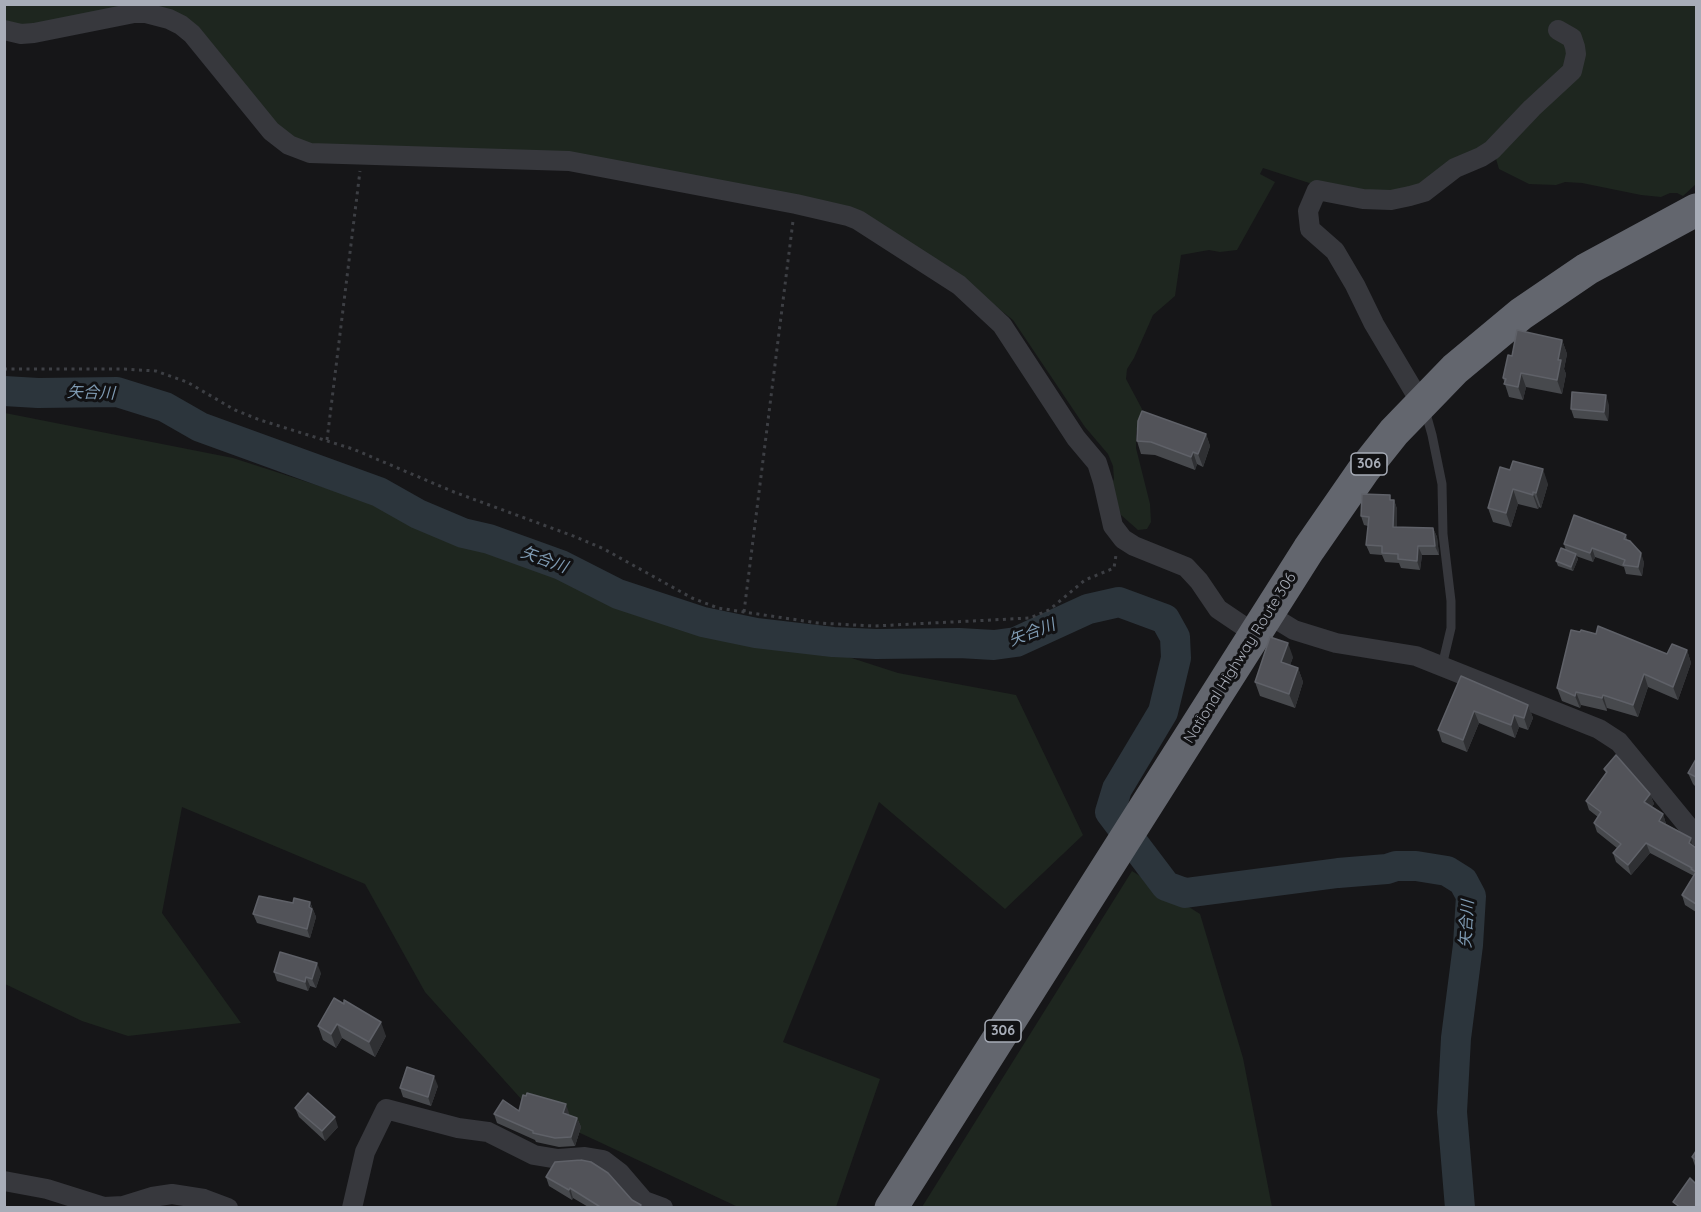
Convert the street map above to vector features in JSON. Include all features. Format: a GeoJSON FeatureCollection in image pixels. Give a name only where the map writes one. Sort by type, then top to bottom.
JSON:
{"type":"FeatureCollection","features":[{"type":"Feature","properties":{"kind":"highway","name":"National Highway Route 306"},"geometry":{"type":"LineString","coordinates":[[891,1208],[1261,624],[1322,529],[1363,471],[1421,403],[1486,342],[1554,290],[1587,269],[1696,210]]}},
{"type":"Feature","properties":{"kind":"street"},"geometry":{"type":"LineString","coordinates":[[4,30],[21,34],[34,33],[134,13],[146,13],[169,19],[192,34],[271,131],[284,141],[310,153],[569,161],[796,204],[858,220],[959,285],[1002,325],[1076,438],[1097,463],[1113,526],[1123,539],[1134,546],[1186,567],[1199,581],[1218,609],[1261,624],[1294,630],[1336,643],[1416,656],[1599,729],[1619,742],[1696,836]]}},
{"type":"Feature","properties":{"kind":"street"},"geometry":{"type":"LineString","coordinates":[[1421,403],[1379,333],[1335,251],[1310,230],[1308,211],[1317,190],[1363,199],[1391,200],[1424,192],[1455,168],[1492,150],[1572,71],[1576,54],[1572,38],[1558,30]]}},
{"type":"Feature","properties":{"kind":"street"},"geometry":{"type":"LineString","coordinates":[[352,1208],[365,1152],[386,1109],[458,1128],[488,1132],[534,1155],[558,1159],[585,1157],[603,1160],[620,1173],[644,1201],[663,1208]]}},
{"type":"Feature","properties":{"kind":"street"},"geometry":{"type":"LineString","coordinates":[[4,1180],[47,1189],[104,1207],[123,1206],[152,1197],[172,1194],[204,1199],[228,1208]]}},
{"type":"Feature","properties":{"kind":"lane"},"geometry":{"type":"LineString","coordinates":[[1421,403],[1428,416],[1442,484],[1443,534],[1451,601],[1451,628],[1442,666]]}},
{"type":"Feature","properties":{"kind":"path"},"geometry":{"type":"LineString","coordinates":[[327,440],[362,155]]}},
{"type":"Feature","properties":{"kind":"path"},"geometry":{"type":"LineString","coordinates":[[744,612],[796,204]]}},
{"type":"Feature","properties":{"kind":"path"},"geometry":{"type":"LineString","coordinates":[[4,369],[156,371],[187,382],[235,410],[353,449],[454,492],[594,545],[692,598],[718,608],[818,623],[874,626],[1030,618],[1049,610],[1085,580],[1114,568],[1117,548],[1113,526]]}},
{"type":"Feature","properties":{"kind":"shaded area"},"geometry":{"type":"Polygon","coordinates":[[[5,4],[1696,5],[1696,184],[1683,196],[1670,193],[1661,197],[1582,183],[1529,184],[1499,169],[1496,159],[1500,146],[1532,113],[1568,84],[1578,69],[1579,41],[1574,33],[1557,26],[1556,34],[1569,44],[1571,58],[1565,73],[1528,105],[1490,147],[1462,159],[1428,186],[1391,196],[1363,195],[1334,191],[1263,168],[1260,174],[1275,182],[1237,250],[1220,252],[1209,250],[1181,255],[1175,296],[1153,315],[1127,369],[1126,379],[1142,409],[1136,433],[1136,448],[1150,504],[1151,522],[1147,529],[1138,530],[1121,515],[1110,487],[1114,479],[1113,466],[1108,454],[1085,427],[1013,320],[965,282],[872,221],[809,199],[585,155],[309,146],[291,137],[276,123],[195,25],[178,14],[143,5],[122,6],[39,25],[19,25],[5,22],[5,4]]]}},
{"type":"Feature","properties":{"kind":"shaded area"},"geometry":{"type":"Polygon","coordinates":[[[5,413],[233,458],[898,673],[1016,695],[1083,835],[1005,909],[879,802],[783,1042],[880,1079],[836,1207],[738,1207],[531,1110],[425,992],[365,884],[182,807],[162,913],[241,1023],[128,1036],[82,1021],[5,984],[5,413]]]}},
{"type":"Feature","properties":{"kind":"shaded area"},"geometry":{"type":"Polygon","coordinates":[[[1132,871],[1200,914],[1243,1058],[1272,1207],[922,1207],[1132,871]]]}},
{"type":"Feature","properties":{"kind":"building"},"geometry":{"type":"Polygon","coordinates":[[[1517,330],[1562,340],[1557,380],[1521,373],[1518,387],[1504,384],[1506,379],[1503,378],[1508,355],[1512,356],[1517,330]]]}},
{"type":"Feature","properties":{"kind":"building"},"geometry":{"type":"Polygon","coordinates":[[[1572,392],[1606,395],[1604,412],[1571,409],[1572,392]]]}},
{"type":"Feature","properties":{"kind":"building"},"geometry":{"type":"Polygon","coordinates":[[[1142,411],[1206,434],[1198,454],[1193,452],[1191,457],[1151,442],[1137,441],[1138,421],[1142,411]]]}},
{"type":"Feature","properties":{"kind":"building"},"geometry":{"type":"Polygon","coordinates":[[[1513,461],[1543,469],[1536,493],[1533,492],[1533,495],[1513,489],[1506,513],[1488,508],[1500,467],[1510,470],[1513,461]]]}},
{"type":"Feature","properties":{"kind":"building"},"geometry":{"type":"Polygon","coordinates":[[[1362,494],[1390,495],[1390,500],[1394,500],[1393,527],[1433,528],[1435,546],[1418,546],[1417,561],[1398,559],[1398,554],[1382,553],[1382,546],[1366,545],[1369,517],[1361,516],[1362,494]]]}},
{"type":"Feature","properties":{"kind":"building"},"geometry":{"type":"Polygon","coordinates":[[[1574,515],[1626,535],[1624,539],[1630,541],[1641,553],[1638,567],[1623,565],[1625,560],[1592,548],[1590,553],[1564,544],[1574,515]]]}},
{"type":"Feature","properties":{"kind":"building"},"geometry":{"type":"Polygon","coordinates":[[[1561,548],[1576,554],[1571,567],[1556,561],[1561,548]]]}},
{"type":"Feature","properties":{"kind":"building"},"geometry":{"type":"Polygon","coordinates":[[[1598,626],[1667,654],[1672,644],[1687,650],[1673,687],[1644,674],[1633,705],[1603,695],[1602,698],[1576,692],[1575,696],[1557,688],[1571,630],[1596,634],[1598,626]]]}},
{"type":"Feature","properties":{"kind":"building"},"geometry":{"type":"Polygon","coordinates":[[[1270,637],[1288,643],[1281,662],[1298,668],[1289,694],[1255,682],[1270,637]]]}},
{"type":"Feature","properties":{"kind":"building"},"geometry":{"type":"Polygon","coordinates":[[[1461,676],[1528,705],[1524,718],[1514,715],[1511,725],[1474,711],[1463,740],[1438,730],[1461,676]]]}},
{"type":"Feature","properties":{"kind":"building"},"geometry":{"type":"Polygon","coordinates":[[[1616,755],[1650,794],[1644,802],[1663,814],[1659,821],[1691,838],[1689,843],[1696,848],[1696,872],[1646,843],[1628,865],[1613,853],[1621,844],[1594,823],[1601,812],[1586,801],[1607,772],[1604,769],[1616,755]]]}},
{"type":"Feature","properties":{"kind":"building"},"geometry":{"type":"Polygon","coordinates":[[[1696,759],[1696,777],[1688,773],[1696,759]]]}},
{"type":"Feature","properties":{"kind":"building"},"geometry":{"type":"Polygon","coordinates":[[[1696,872],[1696,904],[1682,895],[1696,872]]]}},
{"type":"Feature","properties":{"kind":"building"},"geometry":{"type":"Polygon","coordinates":[[[259,896],[293,903],[294,898],[310,902],[309,907],[312,909],[307,929],[253,914],[259,896]]]}},
{"type":"Feature","properties":{"kind":"building"},"geometry":{"type":"Polygon","coordinates":[[[280,952],[317,963],[312,979],[306,977],[305,982],[274,972],[280,952]]]}},
{"type":"Feature","properties":{"kind":"building"},"geometry":{"type":"Polygon","coordinates":[[[334,998],[344,1004],[344,1000],[381,1022],[369,1042],[337,1024],[331,1034],[318,1026],[334,998]]]}},
{"type":"Feature","properties":{"kind":"building"},"geometry":{"type":"Polygon","coordinates":[[[407,1067],[434,1076],[428,1097],[400,1088],[407,1067]]]}},
{"type":"Feature","properties":{"kind":"building"},"geometry":{"type":"Polygon","coordinates":[[[308,1093],[335,1117],[322,1131],[295,1108],[308,1093]]]}},
{"type":"Feature","properties":{"kind":"building"},"geometry":{"type":"Polygon","coordinates":[[[527,1093],[566,1104],[563,1113],[577,1118],[571,1137],[555,1138],[533,1133],[494,1114],[503,1100],[519,1111],[523,1095],[526,1096],[527,1093]]]}},
{"type":"Feature","properties":{"kind":"building"},"geometry":{"type":"Polygon","coordinates":[[[581,1160],[591,1162],[608,1173],[632,1200],[641,1205],[639,1208],[602,1208],[570,1188],[569,1190],[546,1177],[555,1162],[581,1160]]]}},
{"type":"Feature","properties":{"kind":"building"},"geometry":{"type":"Polygon","coordinates":[[[1690,1178],[1696,1184],[1696,1208],[1681,1208],[1673,1202],[1690,1178]]]}},
{"type":"Feature","properties":{"kind":"waterway","name":"矢合川"},"geometry":{"type":"LineString","coordinates":[[4,391],[117,392],[165,407],[200,427],[379,492],[418,514],[463,533],[489,539],[561,565],[618,594],[703,622],[756,633],[833,642],[994,645],[1016,642],[1088,609],[1119,602],[1165,619],[1175,637],[1176,658],[1163,712],[1117,789],[1110,812],[1166,886],[1185,893],[1338,873],[1387,869],[1396,866],[1416,866],[1447,871],[1463,881],[1471,896],[1468,945],[1456,1038],[1452,1112],[1460,1208]]}}]}
